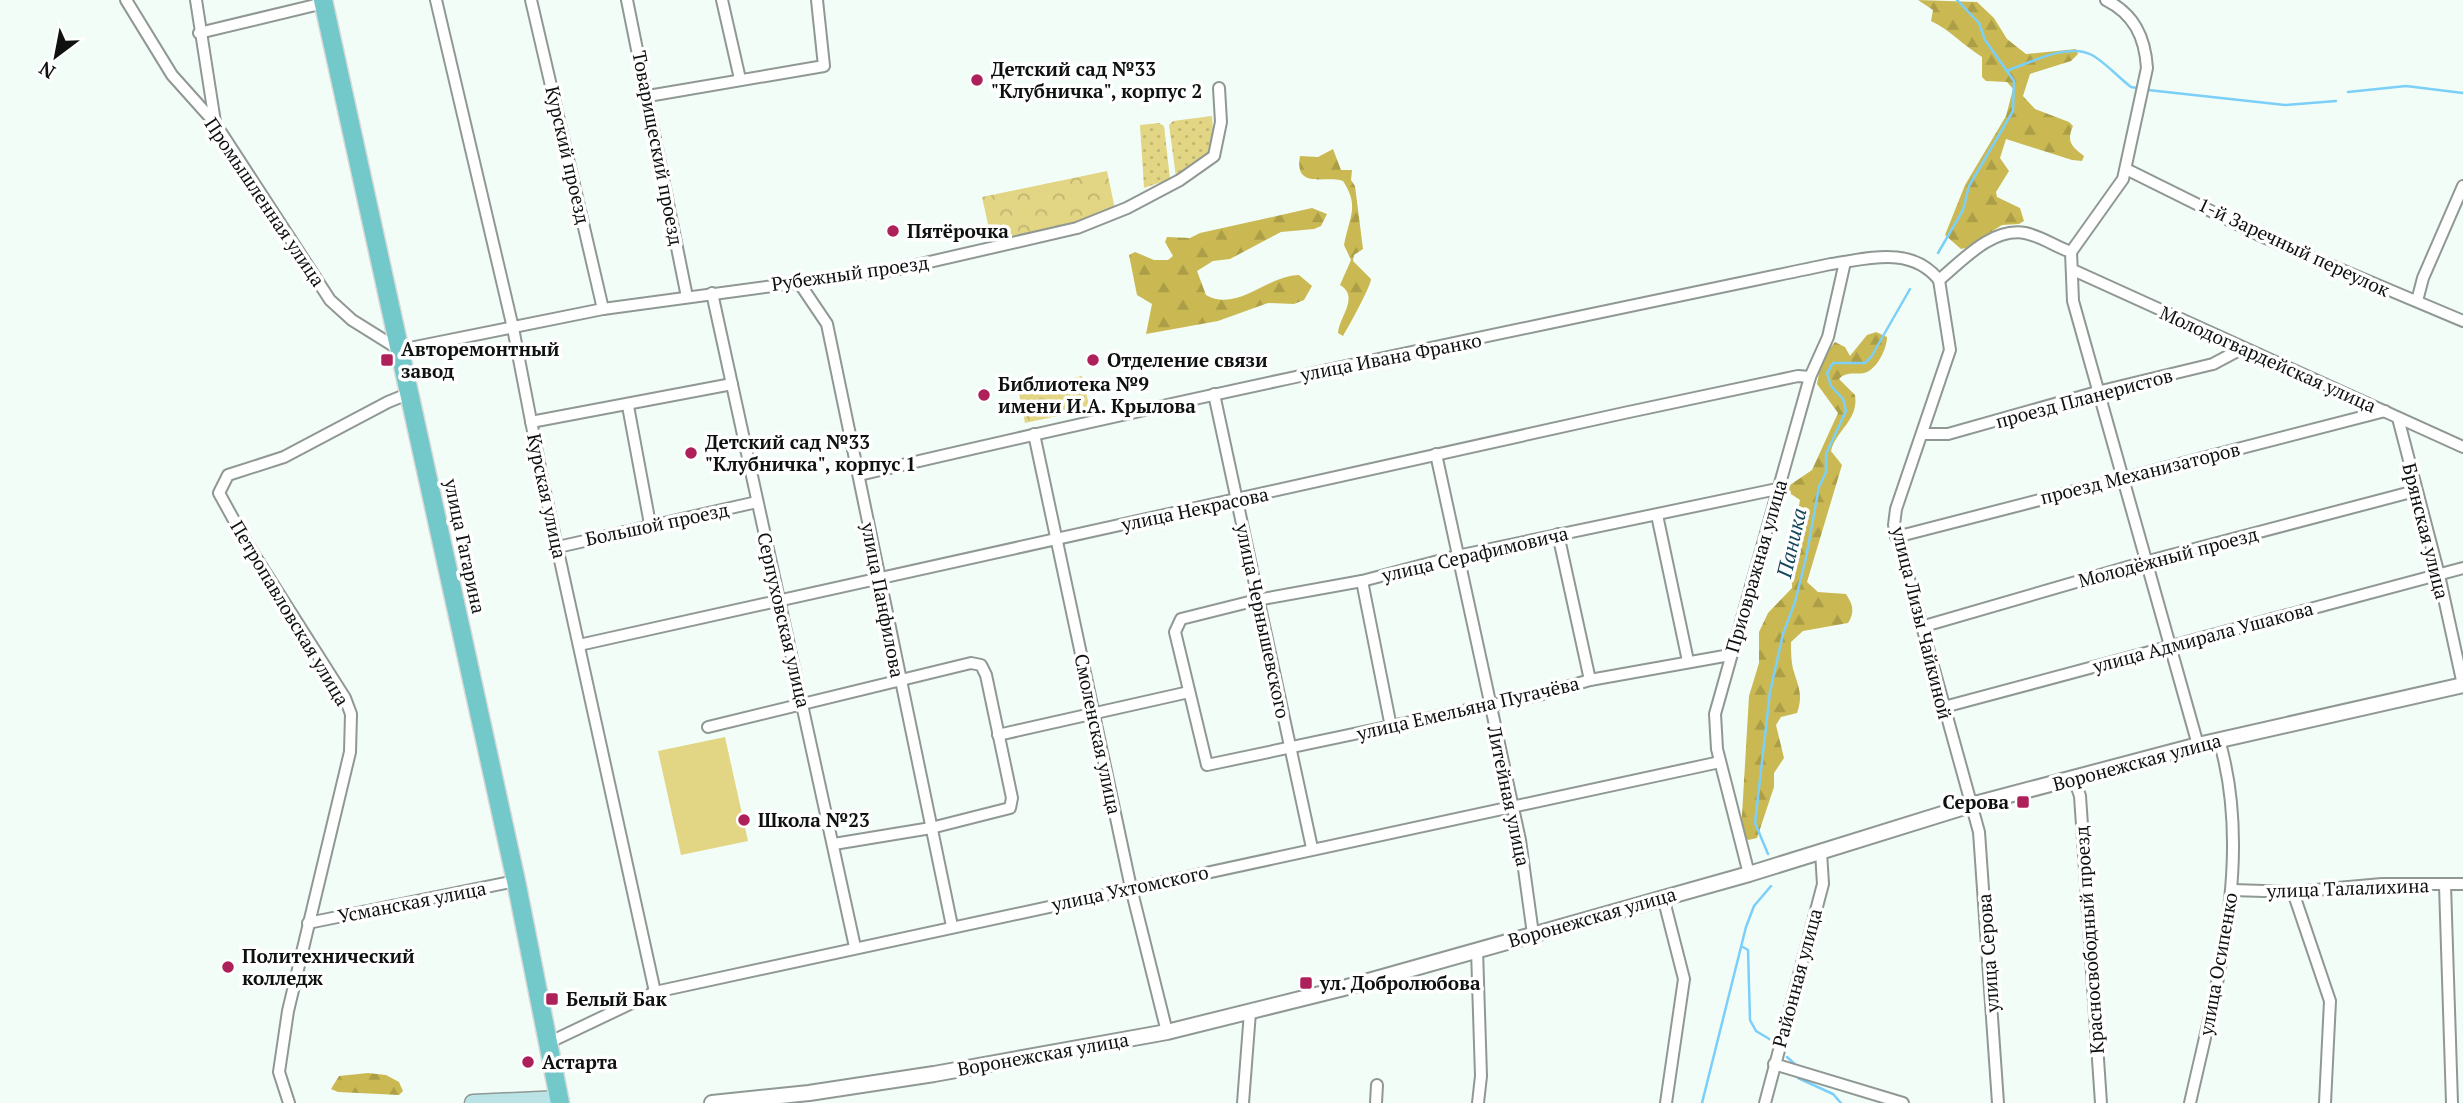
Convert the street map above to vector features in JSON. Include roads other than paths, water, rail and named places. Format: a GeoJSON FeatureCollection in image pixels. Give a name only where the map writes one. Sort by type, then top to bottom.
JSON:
{"type":"FeatureCollection","features":[{"type":"Feature","properties":{"kind":"main road","name":"улица Гагарина"},"geometry":{"type":"LineString","coordinates":[[324,2],[563,1102]]}},
{"type":"Feature","properties":{"kind":"main road"},"geometry":{"type":"LineString","coordinates":[[473,1103],[563,1102]]}},
{"type":"Feature","properties":{"kind":"street","name":"Промышленная улица"},"geometry":{"type":"LineString","coordinates":[[125,0],[172,75],[215,124],[330,300],[352,320],[400,350]]}},
{"type":"Feature","properties":{"kind":"street"},"geometry":{"type":"LineString","coordinates":[[196,0],[215,124]]}},
{"type":"Feature","properties":{"kind":"street","name":"Курская улица"},"geometry":{"type":"LineString","coordinates":[[436,0],[513,328],[655,992]]}},
{"type":"Feature","properties":{"kind":"street","name":"Курский проезд"},"geometry":{"type":"LineString","coordinates":[[531,0],[603,309]]}},
{"type":"Feature","properties":{"kind":"street","name":"Товарищеский проезд"},"geometry":{"type":"LineString","coordinates":[[627,0],[687,297]]}},
{"type":"Feature","properties":{"kind":"street"},"geometry":{"type":"LineString","coordinates":[[722,0],[740,79]]}},
{"type":"Feature","properties":{"kind":"street"},"geometry":{"type":"LineString","coordinates":[[648,96],[824,65],[817,0]]}},
{"type":"Feature","properties":{"kind":"street"},"geometry":{"type":"LineString","coordinates":[[2106,0],[2138,25],[2147,68],[2123,179],[2071,252],[2073,301],[2197,745]]}},
{"type":"Feature","properties":{"kind":"street"},"geometry":{"type":"LineString","coordinates":[[199,33],[324,2]]}},
{"type":"Feature","properties":{"kind":"street","name":"Рубежный проезд"},"geometry":{"type":"LineString","coordinates":[[400,350],[603,309],[899,269],[1077,228],[1114,215],[1180,180],[1214,156],[1221,122],[1219,88]]}},
{"type":"Feature","properties":{"kind":"street","name":"1-й Заречный переулок"},"geometry":{"type":"LineString","coordinates":[[2126,169],[2262,236],[2463,321]]}},
{"type":"Feature","properties":{"kind":"street"},"geometry":{"type":"LineString","coordinates":[[2417,301],[2463,186]]}},
{"type":"Feature","properties":{"kind":"street"},"geometry":{"type":"LineString","coordinates":[[1939,280],[1979,247],[2010,232],[2026,233],[2071,252]]}},
{"type":"Feature","properties":{"kind":"street","name":"улица Ивана Франко"},"geometry":{"type":"LineString","coordinates":[[859,475],[1214,394],[1845,262],[1884,256],[1910,259],[1939,280]]}},
{"type":"Feature","properties":{"kind":"street","name":"Приовражная улица"},"geometry":{"type":"LineString","coordinates":[[1749,874],[1720,762],[1714,714],[1810,377],[1828,337],[1845,262]]}},
{"type":"Feature","properties":{"kind":"street","name":"Молодогвардейская улица"},"geometry":{"type":"LineString","coordinates":[[2073,270],[2463,447]]}},
{"type":"Feature","properties":{"kind":"street","name":"улица Лизы Чайкиной"},"geometry":{"type":"LineString","coordinates":[[1939,280],[1951,350],[1896,509],[1896,537],[1970,805]]}},
{"type":"Feature","properties":{"kind":"street","name":"улица Панфилова"},"geometry":{"type":"LineString","coordinates":[[798,281],[827,324],[952,926]]}},
{"type":"Feature","properties":{"kind":"street","name":"Серпуховская улица"},"geometry":{"type":"LineString","coordinates":[[712,293],[855,947]]}},
{"type":"Feature","properties":{"kind":"street","name":"проезд Планеристов"},"geometry":{"type":"LineString","coordinates":[[1923,434],[1948,435],[2097,392],[2213,364],[2243,348]]}},
{"type":"Feature","properties":{"kind":"street","name":"улица Некрасова"},"geometry":{"type":"LineString","coordinates":[[579,645],[1436,454],[1798,376],[1810,377]]}},
{"type":"Feature","properties":{"kind":"street"},"geometry":{"type":"LineString","coordinates":[[531,422],[732,384]]}},
{"type":"Feature","properties":{"kind":"street","name":"Петропавловская улица"},"geometry":{"type":"LineString","coordinates":[[289,1103],[279,1072],[288,1011],[350,752],[351,714],[345,698],[246,542],[219,494],[228,475],[284,457],[410,393]]}},
{"type":"Feature","properties":{"kind":"street","name":"улица Чернышевского"},"geometry":{"type":"LineString","coordinates":[[1214,394],[1312,848]]}},
{"type":"Feature","properties":{"kind":"street"},"geometry":{"type":"LineString","coordinates":[[628,405],[650,524]]}},
{"type":"Feature","properties":{"kind":"street","name":"проезд Механизаторов"},"geometry":{"type":"LineString","coordinates":[[1896,537],[2385,411]]}},
{"type":"Feature","properties":{"kind":"street","name":"Брянская улица"},"geometry":{"type":"LineString","coordinates":[[2398,418],[2439,575],[2463,685]]}},
{"type":"Feature","properties":{"kind":"street","name":"Смоленская улица"},"geometry":{"type":"LineString","coordinates":[[1034,435],[1131,888],[1167,1032]]}},
{"type":"Feature","properties":{"kind":"street","name":"Литейная улица"},"geometry":{"type":"LineString","coordinates":[[1436,454],[1526,874],[1533,934]]}},
{"type":"Feature","properties":{"kind":"street","name":"улица Серафимовича"},"geometry":{"type":"LineString","coordinates":[[1189,692],[1176,624],[1181,619],[1257,600],[1362,582],[1457,556],[1657,515],[1717,499],[1777,489]]}},
{"type":"Feature","properties":{"kind":"street","name":"Молодёжный проезд"},"geometry":{"type":"LineString","coordinates":[[1921,626],[2145,562],[2415,491]]}},
{"type":"Feature","properties":{"kind":"street","name":"Большой проезд"},"geometry":{"type":"LineString","coordinates":[[558,547],[650,524],[757,502]]}},
{"type":"Feature","properties":{"kind":"street"},"geometry":{"type":"LineString","coordinates":[[1657,515],[1688,661]]}},
{"type":"Feature","properties":{"kind":"street"},"geometry":{"type":"LineString","coordinates":[[1558,534],[1590,681]]}},
{"type":"Feature","properties":{"kind":"street","name":"улица Адмирала Ушакова"},"geometry":{"type":"LineString","coordinates":[[1944,707],[2463,568]]}},
{"type":"Feature","properties":{"kind":"street"},"geometry":{"type":"LineString","coordinates":[[1362,582],[1391,727]]}},
{"type":"Feature","properties":{"kind":"street","name":"улица Емельяна Пугачёва"},"geometry":{"type":"LineString","coordinates":[[1189,692],[1207,765],[1391,727],[1590,681],[1730,655]]}},
{"type":"Feature","properties":{"kind":"street"},"geometry":{"type":"LineString","coordinates":[[708,727],[971,663],[981,665],[986,675],[1012,798],[1010,808],[931,828],[834,844]]}},
{"type":"Feature","properties":{"kind":"street","name":"Воронежская улица"},"geometry":{"type":"LineString","coordinates":[[712,1103],[809,1093],[934,1074],[1167,1032],[1250,1012],[1749,874],[1970,805],[2197,745],[2463,685]]}},
{"type":"Feature","properties":{"kind":"street"},"geometry":{"type":"LineString","coordinates":[[998,735],[1189,692]]}},
{"type":"Feature","properties":{"kind":"street","name":"улица Осипенко"},"geometry":{"type":"LineString","coordinates":[[2190,1103],[2232,890],[2231,795],[2219,740]]}},
{"type":"Feature","properties":{"kind":"street","name":"улица Ухтомского"},"geometry":{"type":"LineString","coordinates":[[550,1042],[655,992],[1720,762]]}},
{"type":"Feature","properties":{"kind":"street","name":"Красносвободный проезд"},"geometry":{"type":"LineString","coordinates":[[2074,779],[2080,796],[2101,1103]]}},
{"type":"Feature","properties":{"kind":"street","name":"улица Серова"},"geometry":{"type":"LineString","coordinates":[[1970,805],[1979,832],[1998,1103]]}},
{"type":"Feature","properties":{"kind":"street","name":"Районная улица"},"geometry":{"type":"LineString","coordinates":[[1765,1103],[1822,884],[1821,852]]}},
{"type":"Feature","properties":{"kind":"street","name":"Усманская улица"},"geometry":{"type":"LineString","coordinates":[[308,923],[516,881]]}},
{"type":"Feature","properties":{"kind":"street","name":"улица Талалихина"},"geometry":{"type":"LineString","coordinates":[[2232,890],[2293,892],[2382,884],[2463,884]]}},
{"type":"Feature","properties":{"kind":"street"},"geometry":{"type":"LineString","coordinates":[[2445,885],[2452,1103]]}},
{"type":"Feature","properties":{"kind":"street"},"geometry":{"type":"LineString","coordinates":[[2293,892],[2330,1002],[2325,1103]]}},
{"type":"Feature","properties":{"kind":"street"},"geometry":{"type":"LineString","coordinates":[[1663,897],[1684,979],[1681,1020],[1667,1103]]}},
{"type":"Feature","properties":{"kind":"street"},"geometry":{"type":"LineString","coordinates":[[1477,950],[1481,1076],[1478,1103]]}},
{"type":"Feature","properties":{"kind":"street"},"geometry":{"type":"LineString","coordinates":[[1243,1103],[1250,1012]]}},
{"type":"Feature","properties":{"kind":"street"},"geometry":{"type":"LineString","coordinates":[[1773,1064],[1878,1099],[1903,1103]]}},
{"type":"Feature","properties":{"kind":"street"},"geometry":{"type":"LineString","coordinates":[[1376,1103],[1377,1085]]}},
{"type":"Feature","properties":{"kind":"waterway","name":"Паника"},"geometry":{"type":"LineString","coordinates":[[1938,253],[1963,210],[1969,186],[2013,111],[2014,81],[1985,40],[1979,23],[1957,0]]}},
{"type":"Feature","properties":{"kind":"waterway"},"geometry":{"type":"LineString","coordinates":[[2006,71],[2049,55],[2082,52],[2097,58],[2131,87],[2137,88]]}},
{"type":"Feature","properties":{"kind":"waterway"},"geometry":{"type":"LineString","coordinates":[[2348,92],[2406,86],[2463,93]]}},
{"type":"Feature","properties":{"kind":"waterway"},"geometry":{"type":"LineString","coordinates":[[2148,90],[2285,105],[2336,101]]}},
{"type":"Feature","properties":{"kind":"waterway","name":"Паника"},"geometry":{"type":"LineString","coordinates":[[1768,854],[1755,823],[1770,692],[1783,634],[1795,602],[1806,558],[1819,487],[1826,472],[1826,454],[1846,411],[1843,399],[1831,386],[1827,373],[1833,363],[1865,363],[1871,357],[1910,289]]}},
{"type":"Feature","properties":{"kind":"waterway","name":"Паника"},"geometry":{"type":"LineString","coordinates":[[1702,1103],[1746,927],[1754,906],[1771,886]]}},
{"type":"Feature","properties":{"kind":"waterway"},"geometry":{"type":"LineString","coordinates":[[1743,947],[1748,950],[1750,1020],[1756,1031],[1771,1040]]}},
{"type":"Feature","properties":{"kind":"waterway"},"geometry":{"type":"LineString","coordinates":[[1787,1057],[1798,1067]]}},
{"type":"Feature","properties":{"kind":"waterway"},"geometry":{"type":"LineString","coordinates":[[1797,1073],[1798,1078],[1833,1094],[1841,1103]]}},
{"type":"Feature","properties":{"kind":"place","name":"Детский сад №33 \"Клубничка\", корпус 2"},"geometry":{"type":"Point","coordinates":[977,80]}},
{"type":"Feature","properties":{"kind":"place","name":"Пятёрочка"},"geometry":{"type":"Point","coordinates":[893,231]}},
{"type":"Feature","properties":{"kind":"place","name":"Авторемонтный завод"},"geometry":{"type":"Point","coordinates":[387,360]}},
{"type":"Feature","properties":{"kind":"place","name":"Отделение связи"},"geometry":{"type":"Point","coordinates":[1093,360]}},
{"type":"Feature","properties":{"kind":"place","name":"Библиотека №9 имени И.А. Крылова"},"geometry":{"type":"Point","coordinates":[984,395]}},
{"type":"Feature","properties":{"kind":"place","name":"Детский сад №33 \"Клубничка\", корпус 1"},"geometry":{"type":"Point","coordinates":[691,453]}},
{"type":"Feature","properties":{"kind":"place","name":"Серова"},"geometry":{"type":"Point","coordinates":[2023,802]}},
{"type":"Feature","properties":{"kind":"place","name":"Школа №23"},"geometry":{"type":"Point","coordinates":[744,820]}},
{"type":"Feature","properties":{"kind":"place","name":"Политехнический колледж"},"geometry":{"type":"Point","coordinates":[228,967]}},
{"type":"Feature","properties":{"kind":"place","name":"ул. Добролюбова"},"geometry":{"type":"Point","coordinates":[1306,983]}},
{"type":"Feature","properties":{"kind":"place","name":"Белый Бак"},"geometry":{"type":"Point","coordinates":[552,999]}},
{"type":"Feature","properties":{"kind":"place","name":"Астарта"},"geometry":{"type":"Point","coordinates":[528,1062]}}]}
